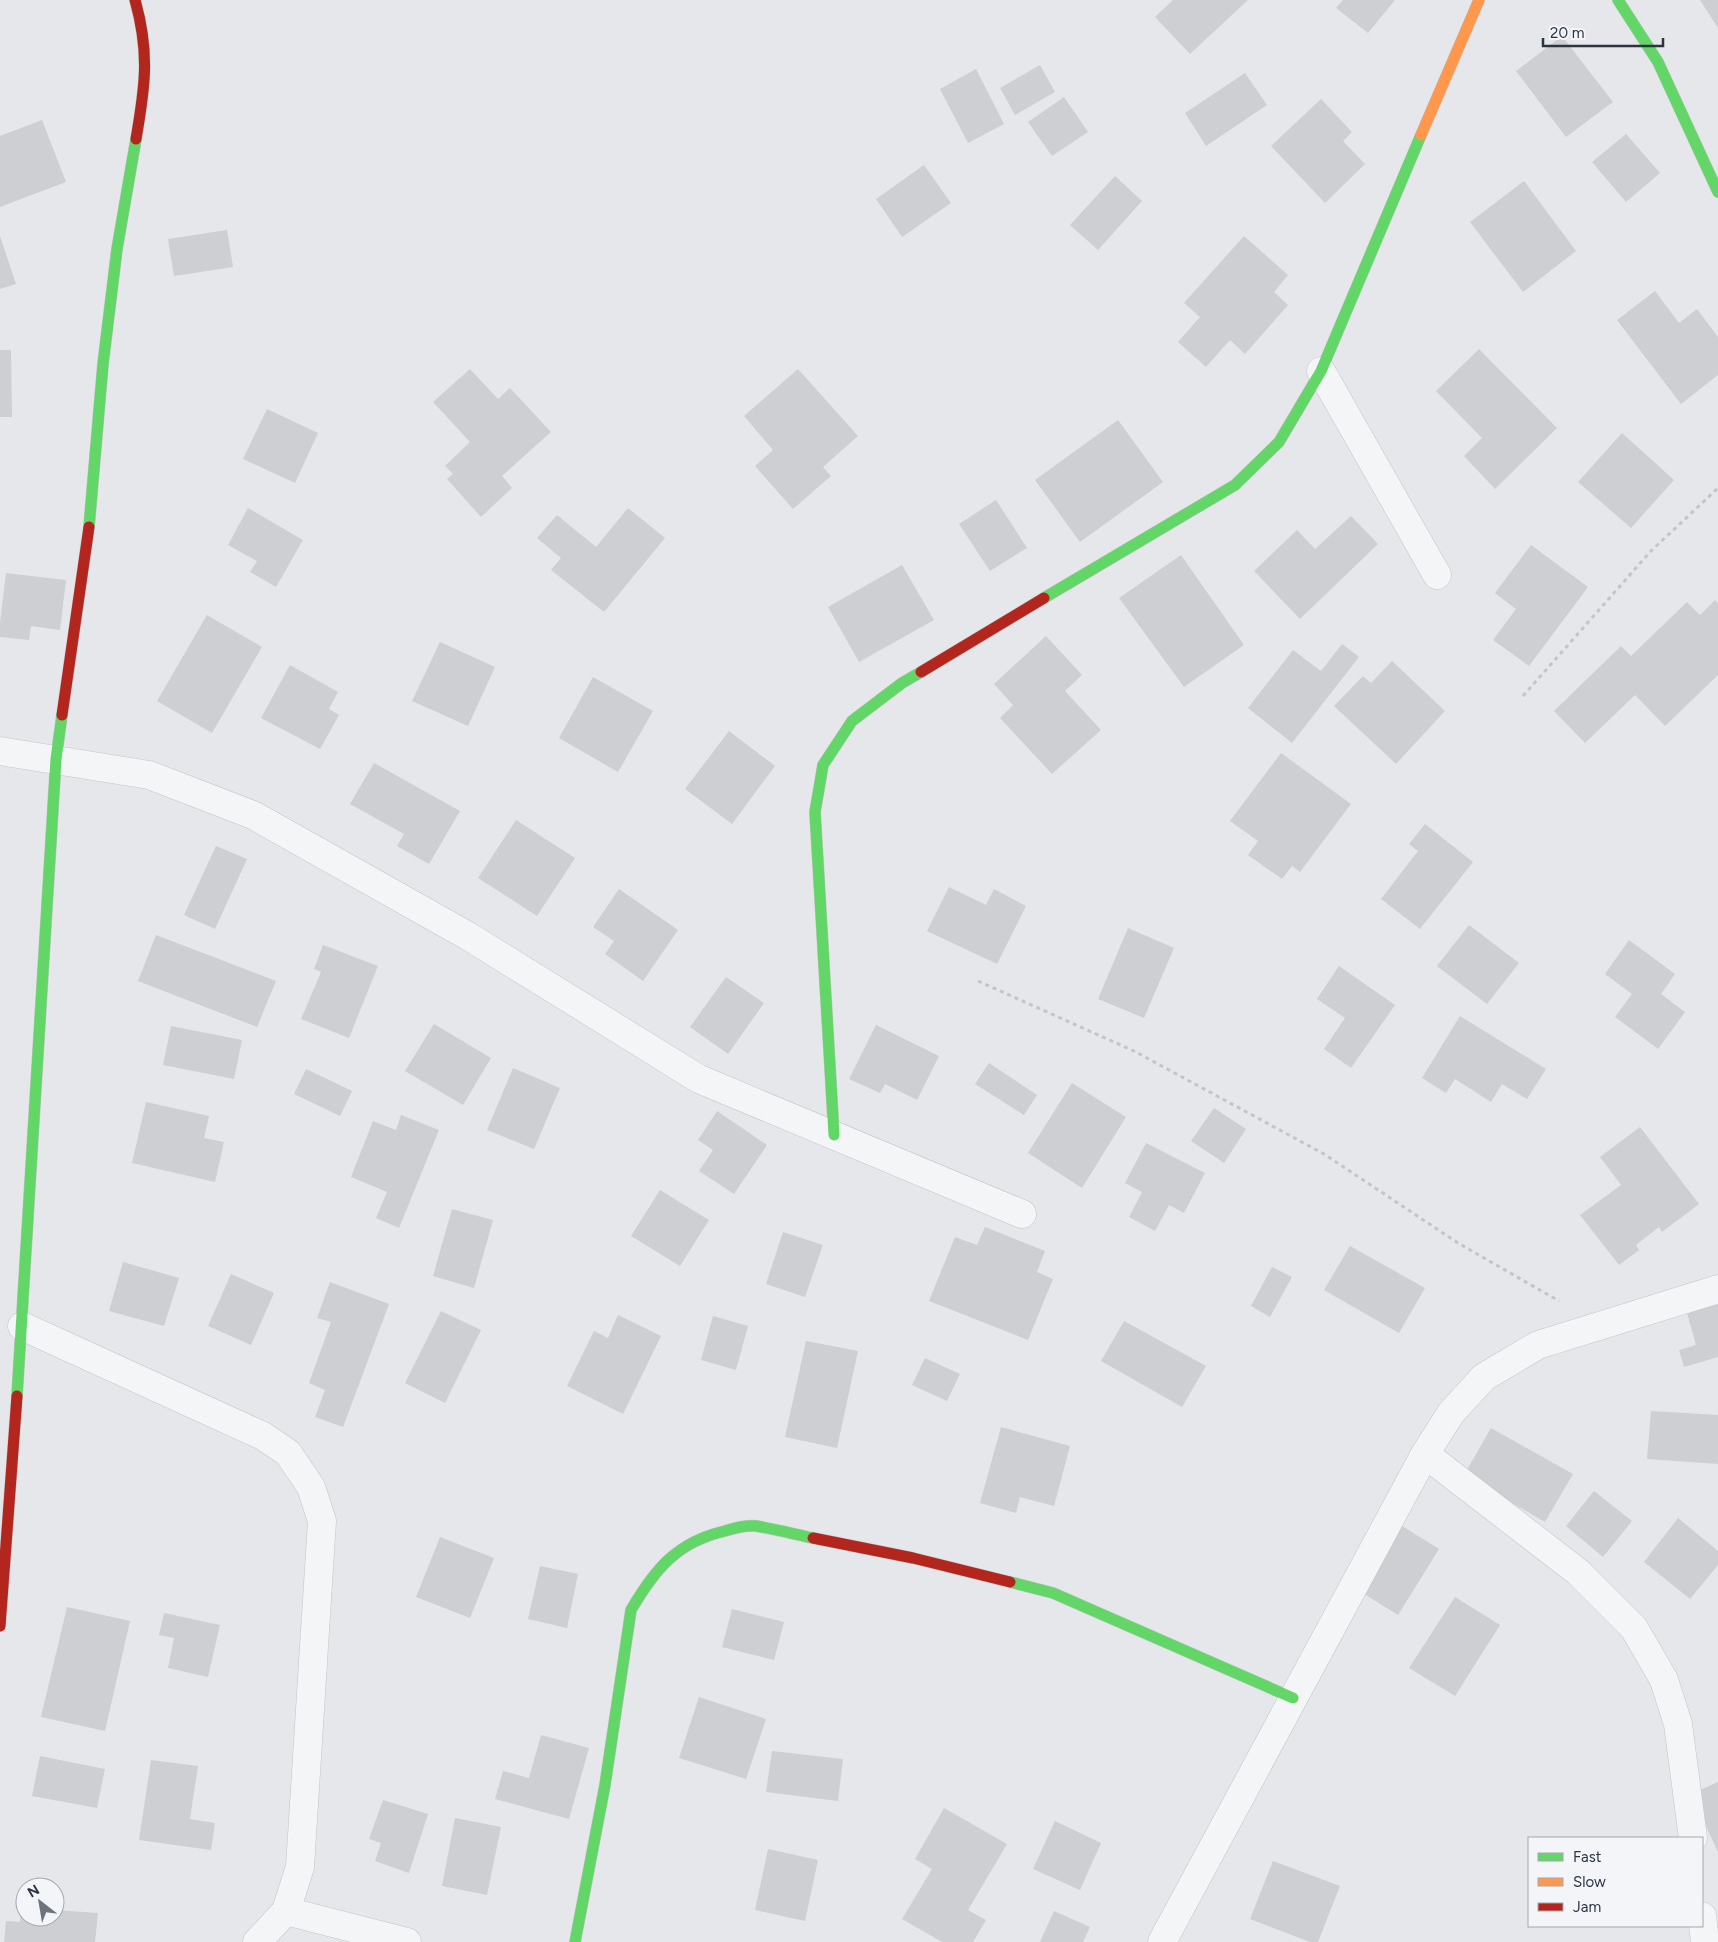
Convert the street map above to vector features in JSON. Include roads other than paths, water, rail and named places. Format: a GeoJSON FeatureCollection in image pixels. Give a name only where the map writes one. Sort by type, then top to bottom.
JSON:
{"type":"FeatureCollection","features":[{"type":"Feature","properties":{"kind":"street"},"geometry":{"type":"LineString","coordinates":[[0,1626],[22,1326],[56,759],[92,507],[103,364],[117,248],[145,84],[144,38],[135,0]]}},
{"type":"Feature","properties":{"kind":"street"},"geometry":{"type":"LineString","coordinates":[[834,1136],[815,812],[823,765],[852,720],[902,684],[1235,485],[1279,442],[1321,371],[1478,0]]}},
{"type":"Feature","properties":{"kind":"street"},"geometry":{"type":"LineString","coordinates":[[1618,0],[1658,62],[1718,192]]}},
{"type":"Feature","properties":{"kind":"street"},"geometry":{"type":"LineString","coordinates":[[1321,371],[1437,575]]}},
{"type":"Feature","properties":{"kind":"street"},"geometry":{"type":"LineString","coordinates":[[0,751],[149,775],[253,815],[468,936],[698,1079],[1022,1214]]}},
{"type":"Feature","properties":{"kind":"street"},"geometry":{"type":"LineString","coordinates":[[1162,1942],[1425,1454],[1451,1413],[1484,1377],[1538,1346],[1718,1289]]}},
{"type":"Feature","properties":{"kind":"street"},"geometry":{"type":"LineString","coordinates":[[22,1326],[263,1436],[288,1453],[312,1487],[322,1521],[300,1867],[286,1911],[257,1942]]}},
{"type":"Feature","properties":{"kind":"street"},"geometry":{"type":"LineString","coordinates":[[1425,1454],[1578,1572],[1634,1628],[1664,1680],[1678,1724],[1693,1837]]}},
{"type":"Feature","properties":{"kind":"street"},"geometry":{"type":"LineString","coordinates":[[575,1942],[605,1785],[631,1610],[643,1586],[659,1566],[679,1549],[703,1536],[728,1528],[754,1526],[913,1558],[1053,1593],[1293,1698]]}},
{"type":"Feature","properties":{"kind":"street"},"geometry":{"type":"LineString","coordinates":[[286,1911],[407,1942]]}},
{"type":"Feature","properties":{"kind":"street"},"geometry":{"type":"LineString","coordinates":[[1703,1925],[1705,1942]]}}]}
